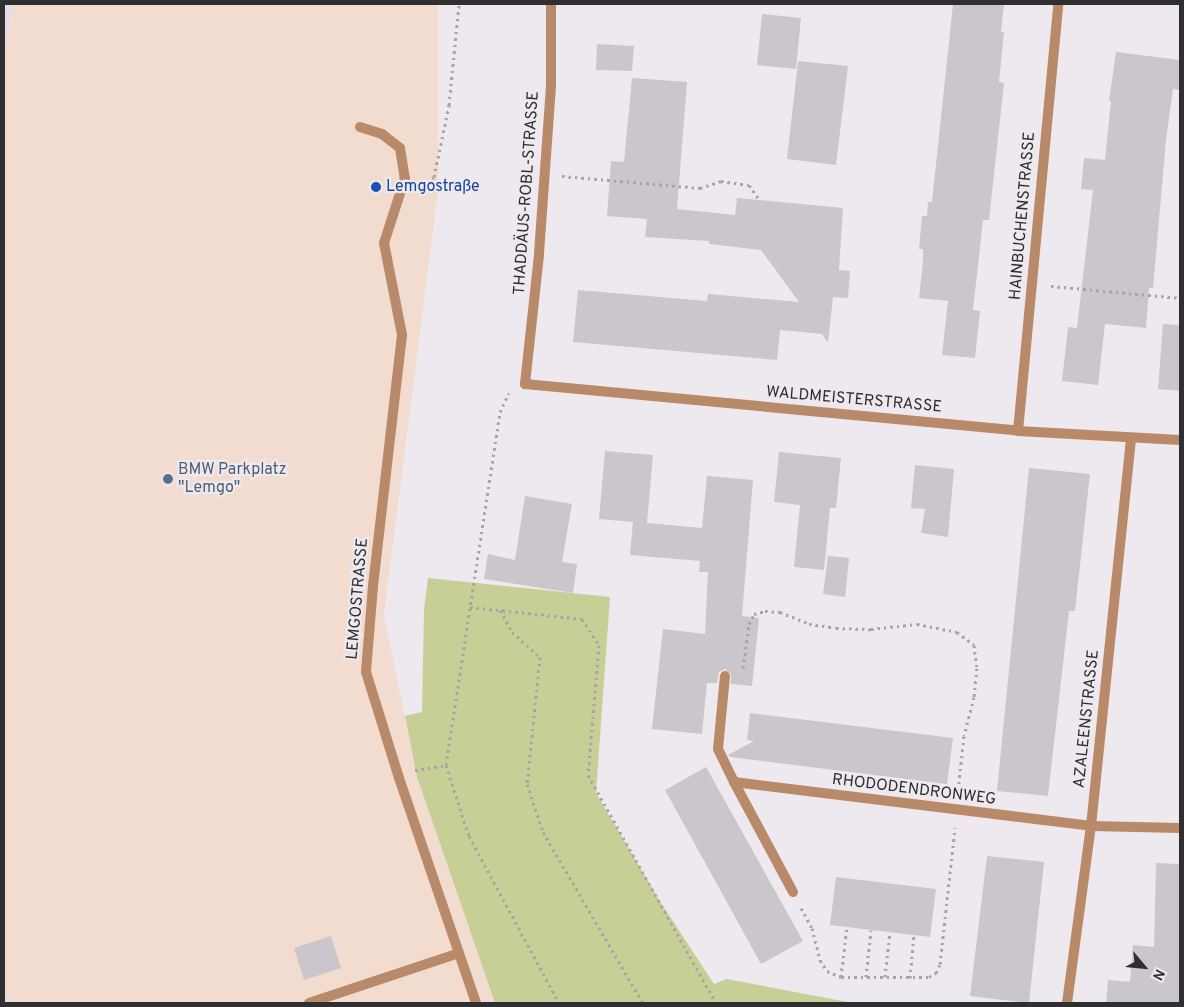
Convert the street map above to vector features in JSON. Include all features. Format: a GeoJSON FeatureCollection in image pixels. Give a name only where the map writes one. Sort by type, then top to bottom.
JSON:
{"type":"FeatureCollection","features":[{"type":"Feature","properties":{"kind":"street","name":"THADDÄUS-ROBL-STRASSE"},"geometry":{"type":"LineString","coordinates":[[525,384],[539,255],[551,86],[551,4]]}},
{"type":"Feature","properties":{"kind":"street","name":"HAINBUCHENSTRASSE"},"geometry":{"type":"LineString","coordinates":[[1018,431],[1058,4]]}},
{"type":"Feature","properties":{"kind":"street","name":"LEMGOSTRASSE"},"geometry":{"type":"LineString","coordinates":[[360,127],[382,134],[400,148],[405,178],[384,243],[402,335],[373,586],[366,672],[399,778],[476,1003]]}},
{"type":"Feature","properties":{"kind":"street","name":"WALDMEISTERSTRASSE"},"geometry":{"type":"LineString","coordinates":[[525,384],[1018,431],[1180,440]]}},
{"type":"Feature","properties":{"kind":"street","name":"AZALEENSTRASSE"},"geometry":{"type":"LineString","coordinates":[[1068,1003],[1090,826],[1131,438]]}},
{"type":"Feature","properties":{"kind":"street"},"geometry":{"type":"LineString","coordinates":[[725,676],[718,749],[793,892]]}},
{"type":"Feature","properties":{"kind":"street","name":"RHODODENDRONWEG"},"geometry":{"type":"LineString","coordinates":[[734,782],[1090,826],[1180,828]]}},
{"type":"Feature","properties":{"kind":"street"},"geometry":{"type":"LineString","coordinates":[[309,1003],[459,953]]}},
{"type":"Feature","properties":{"kind":"path"},"geometry":{"type":"LineString","coordinates":[[418,199],[434,177],[449,105],[459,4]]}},
{"type":"Feature","properties":{"kind":"path"},"geometry":{"type":"LineString","coordinates":[[544,174],[700,188],[721,181],[749,185],[760,200]]}},
{"type":"Feature","properties":{"kind":"path"},"geometry":{"type":"LineString","coordinates":[[1032,284],[1180,298]]}},
{"type":"Feature","properties":{"kind":"path"},"geometry":{"type":"LineString","coordinates":[[525,384],[512,388],[500,412],[446,764],[469,836],[559,1003]]}},
{"type":"Feature","properties":{"kind":"path"},"geometry":{"type":"LineString","coordinates":[[470,607],[582,619],[599,645],[588,775],[716,1003]]}},
{"type":"Feature","properties":{"kind":"path"},"geometry":{"type":"LineString","coordinates":[[500,610],[512,632],[540,657],[526,784],[543,832],[642,1003]]}},
{"type":"Feature","properties":{"kind":"path"},"geometry":{"type":"LineString","coordinates":[[725,676],[742,676],[749,624],[754,614],[765,610],[780,612],[810,624],[836,628],[871,629],[917,624],[957,632],[974,645],[977,668],[974,697],[964,736],[940,964],[936,972],[929,977],[866,978],[841,977],[827,971],[820,960],[812,928],[793,892]]}},
{"type":"Feature","properties":{"kind":"path"},"geometry":{"type":"LineString","coordinates":[[399,778],[417,769],[446,764]]}},
{"type":"Feature","properties":{"kind":"path"},"geometry":{"type":"LineString","coordinates":[[841,977],[847,927]]}},
{"type":"Feature","properties":{"kind":"path"},"geometry":{"type":"LineString","coordinates":[[866,978],[871,930]]}},
{"type":"Feature","properties":{"kind":"path"},"geometry":{"type":"LineString","coordinates":[[885,977],[890,932]]}},
{"type":"Feature","properties":{"kind":"path"},"geometry":{"type":"LineString","coordinates":[[910,978],[914,935]]}},
{"type":"Feature","properties":{"kind":"shaded area"},"geometry":{"type":"Polygon","coordinates":[[[4,4],[14,4],[4,52],[4,4]]]}},
{"type":"Feature","properties":{"kind":"shaded area"},"geometry":{"type":"Polygon","coordinates":[[[14,4],[438,4],[438,191],[384,614],[417,777],[495,1003],[4,1003],[4,52],[14,4]]]}},
{"type":"Feature","properties":{"kind":"green space"},"geometry":{"type":"Polygon","coordinates":[[[428,578],[610,597],[596,793],[663,906],[714,984],[727,979],[853,1003],[495,1003],[417,777],[405,716],[422,712],[424,609],[428,578]]]}},
{"type":"Feature","properties":{"kind":"building"},"geometry":{"type":"Polygon","coordinates":[[[953,4],[1004,4],[1001,32],[1004,32],[999,82],[1004,83],[989,220],[983,220],[973,310],[980,311],[975,358],[942,355],[948,301],[919,298],[923,262],[923,249],[919,249],[922,216],[927,216],[928,202],[932,202],[953,4]]]}},
{"type":"Feature","properties":{"kind":"building"},"geometry":{"type":"Polygon","coordinates":[[[762,14],[801,18],[796,69],[757,65],[762,14]]]}},
{"type":"Feature","properties":{"kind":"building"},"geometry":{"type":"Polygon","coordinates":[[[597,44],[634,46],[632,71],[596,70],[597,44]]]}},
{"type":"Feature","properties":{"kind":"building"},"geometry":{"type":"Polygon","coordinates":[[[1116,52],[1180,60],[1180,90],[1173,89],[1166,140],[1153,288],[1149,288],[1146,328],[1105,324],[1098,385],[1062,381],[1068,327],[1077,328],[1093,190],[1081,189],[1084,158],[1105,160],[1111,101],[1109,101],[1116,52]]]}},
{"type":"Feature","properties":{"kind":"building"},"geometry":{"type":"Polygon","coordinates":[[[798,61],[848,66],[836,165],[787,159],[798,61]]]}},
{"type":"Feature","properties":{"kind":"building"},"geometry":{"type":"Polygon","coordinates":[[[632,78],[687,82],[677,209],[735,215],[737,198],[843,208],[839,270],[850,271],[848,298],[833,297],[828,343],[822,334],[780,330],[777,360],[573,342],[578,290],[707,301],[708,294],[799,302],[761,250],[709,244],[709,241],[645,237],[647,219],[607,216],[611,161],[624,162],[632,78]]]}},
{"type":"Feature","properties":{"kind":"building"},"geometry":{"type":"Polygon","coordinates":[[[1163,324],[1180,325],[1180,391],[1158,389],[1163,324]]]}},
{"type":"Feature","properties":{"kind":"building"},"geometry":{"type":"Polygon","coordinates":[[[605,451],[653,455],[647,523],[702,528],[707,476],[753,480],[742,616],[759,618],[752,686],[731,684],[731,674],[725,669],[719,672],[717,683],[707,683],[702,734],[652,729],[663,629],[705,634],[708,572],[699,572],[700,561],[630,555],[633,522],[599,519],[605,451]]]}},
{"type":"Feature","properties":{"kind":"building"},"geometry":{"type":"Polygon","coordinates":[[[779,452],[841,458],[836,508],[830,508],[824,570],[794,567],[800,505],[774,502],[779,452]]]}},
{"type":"Feature","properties":{"kind":"building"},"geometry":{"type":"Polygon","coordinates":[[[915,465],[954,469],[948,537],[921,533],[925,509],[911,508],[915,465]]]}},
{"type":"Feature","properties":{"kind":"building"},"geometry":{"type":"Polygon","coordinates":[[[1029,468],[1090,474],[1075,611],[1069,611],[1048,796],[997,791],[1029,468]]]}},
{"type":"Feature","properties":{"kind":"building"},"geometry":{"type":"Polygon","coordinates":[[[525,496],[572,504],[562,562],[577,564],[573,593],[484,579],[488,554],[515,560],[525,496]]]}},
{"type":"Feature","properties":{"kind":"building"},"geometry":{"type":"Polygon","coordinates":[[[828,556],[849,558],[845,597],[823,594],[828,556]]]}},
{"type":"Feature","properties":{"kind":"building"},"geometry":{"type":"Polygon","coordinates":[[[750,713],[953,738],[947,784],[730,757],[728,755],[754,741],[747,740],[750,713]]]}},
{"type":"Feature","properties":{"kind":"building"},"geometry":{"type":"Polygon","coordinates":[[[706,767],[803,941],[761,964],[665,790],[706,767]]]}},
{"type":"Feature","properties":{"kind":"building"},"geometry":{"type":"Polygon","coordinates":[[[987,856],[1044,862],[1029,1003],[970,996],[987,856]]]}},
{"type":"Feature","properties":{"kind":"building"},"geometry":{"type":"Polygon","coordinates":[[[1156,863],[1180,864],[1180,1003],[1106,1003],[1108,980],[1130,982],[1133,945],[1154,947],[1156,863]]]}},
{"type":"Feature","properties":{"kind":"building"},"geometry":{"type":"Polygon","coordinates":[[[836,877],[936,889],[930,937],[830,925],[836,877]]]}},
{"type":"Feature","properties":{"kind":"building"},"geometry":{"type":"Polygon","coordinates":[[[331,936],[341,968],[304,980],[294,948],[331,936]]]}},
{"type":"Feature","properties":{"kind":"place","name":"Lemgostraße"},"geometry":{"type":"Point","coordinates":[376,187]}},
{"type":"Feature","properties":{"kind":"place","name":"BMW Parkplatz \"Lemgo\""},"geometry":{"type":"Point","coordinates":[168,479]}}]}
